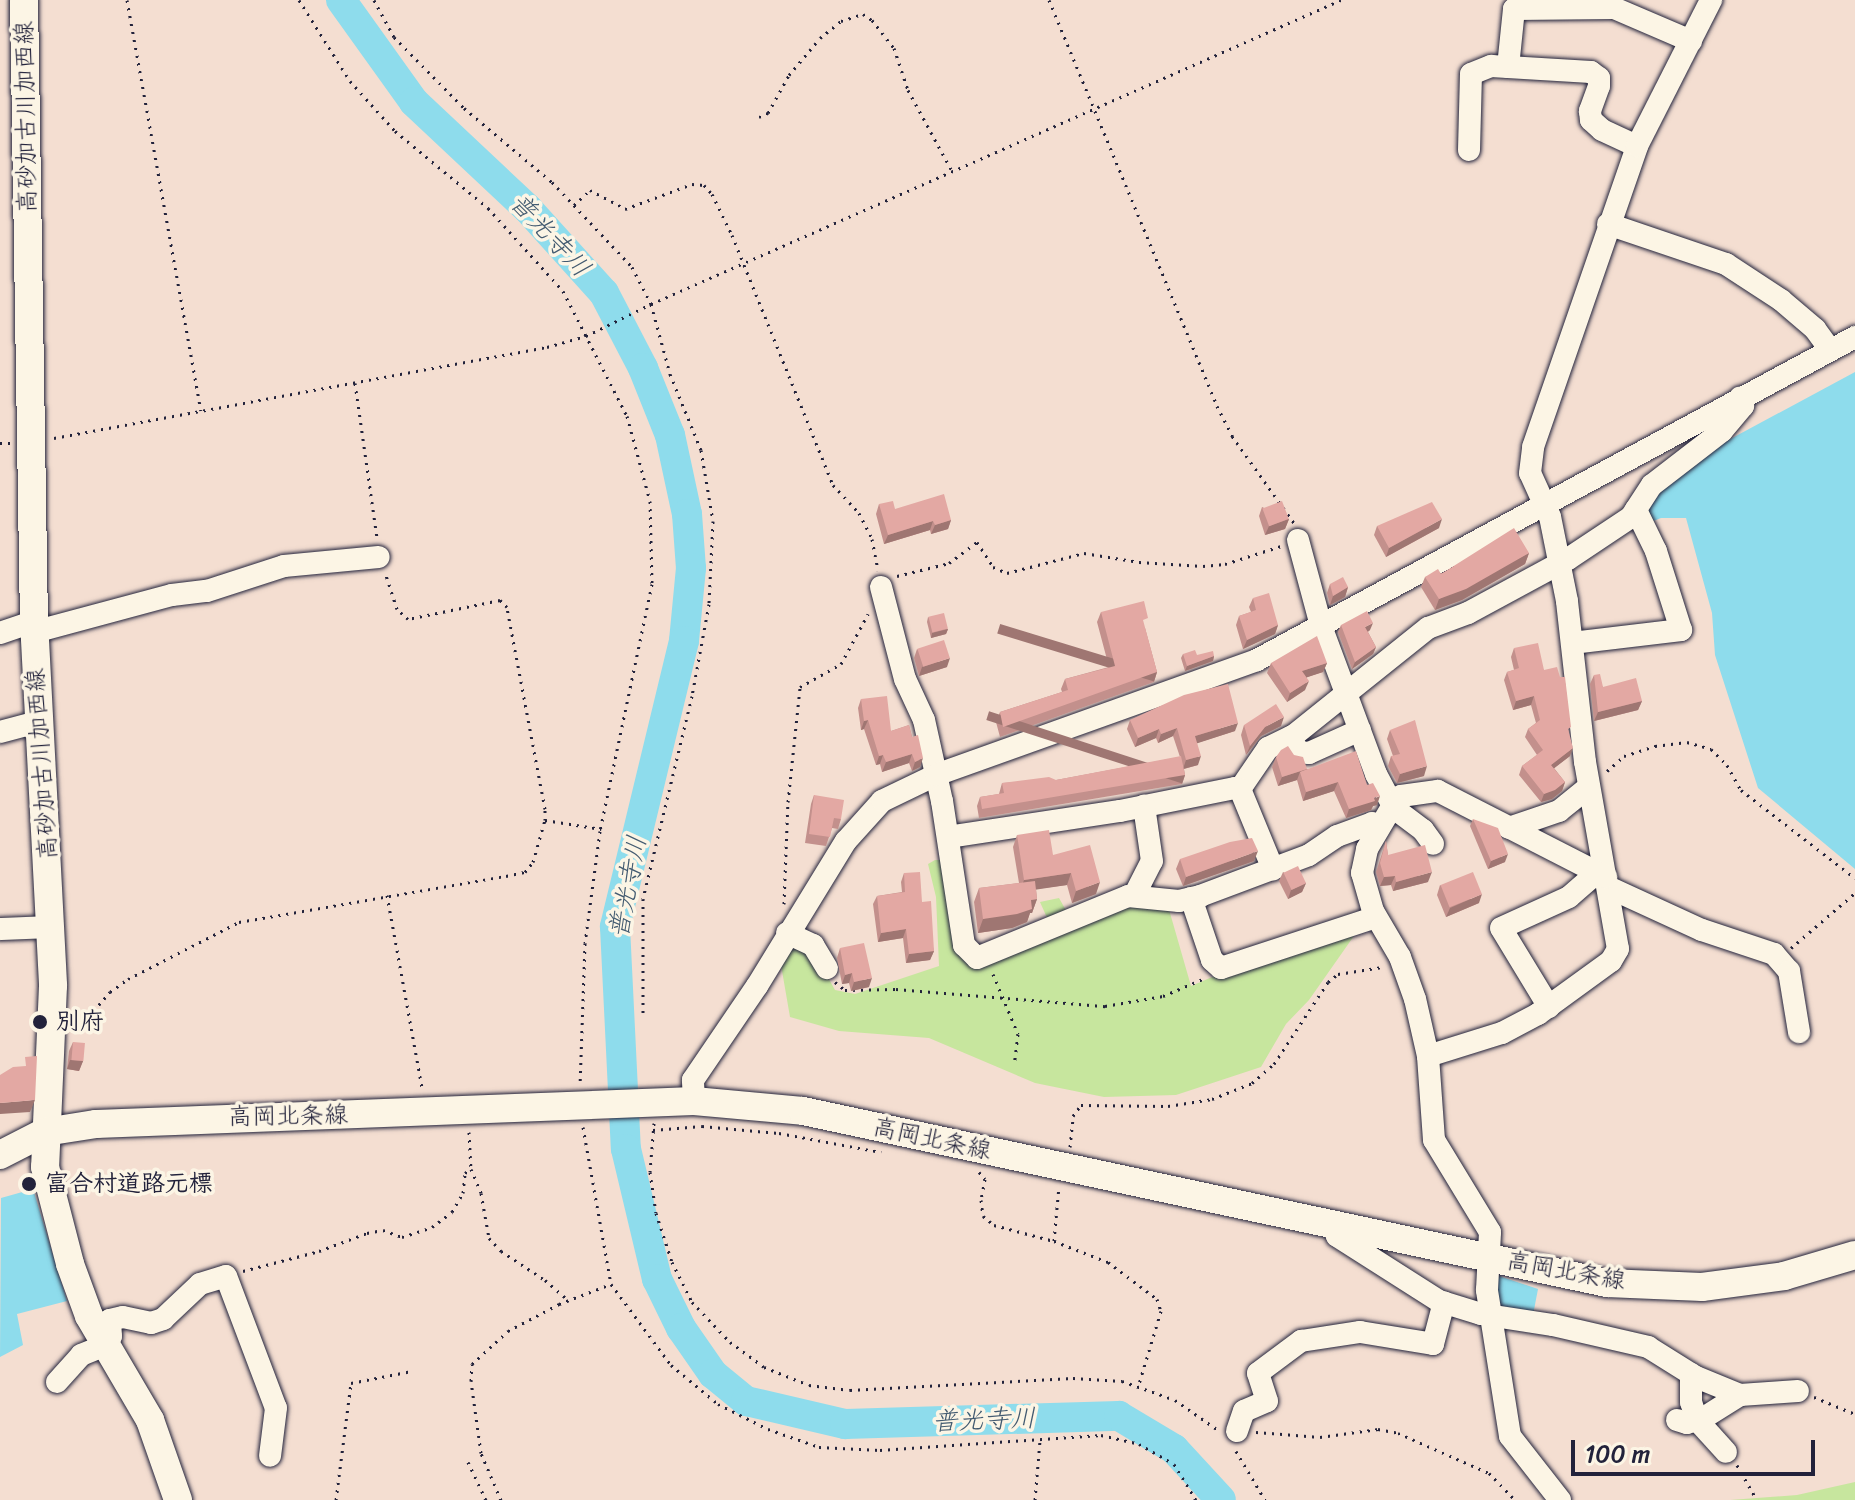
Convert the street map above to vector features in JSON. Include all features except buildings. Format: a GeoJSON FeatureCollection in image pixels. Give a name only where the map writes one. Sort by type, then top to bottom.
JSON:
{"type":"FeatureCollection","features":[{"type":"Feature","properties":{"kind":"main road","name":"高砂加古川加西線"},"geometry":{"type":"LineString","coordinates":[[24,0],[34,626],[52,927],[53,1034],[45,1167],[70,1264],[89,1316],[150,1420],[178,1500]]}},
{"type":"Feature","properties":{"kind":"main road","name":"高岡北条線"},"geometry":{"type":"LineString","coordinates":[[2,1150],[45,1132],[146,1120],[473,1112],[585,1105],[652,1112],[694,1101],[803,1111],[1331,1221],[1607,1283],[1702,1287],[1784,1276],[1855,1255]]}},
{"type":"Feature","properties":{"kind":"street"},"geometry":{"type":"LineString","coordinates":[[1428,1056],[1502,1033],[1549,1007],[1611,961],[1618,949],[1589,787],[1560,562],[1544,503],[1530,473],[1533,447],[1637,146],[1711,0]]}},
{"type":"Feature","properties":{"kind":"street"},"geometry":{"type":"LineString","coordinates":[[1508,67],[1514,9],[1614,8],[1691,41]]}},
{"type":"Feature","properties":{"kind":"street"},"geometry":{"type":"LineString","coordinates":[[1469,150],[1471,74],[1491,66],[1591,72],[1599,78],[1599,86],[1590,111],[1591,120],[1602,130],[1637,146]]}},
{"type":"Feature","properties":{"kind":"street"},"geometry":{"type":"LineString","coordinates":[[1608,224],[1726,264],[1781,300],[1815,329],[1830,350]]}},
{"type":"Feature","properties":{"kind":"street"},"geometry":{"type":"LineString","coordinates":[[694,1101],[693,1080],[863,819],[882,801],[936,775],[1186,688],[1257,660],[1855,337]]}},
{"type":"Feature","properties":{"kind":"street"},"geometry":{"type":"LineString","coordinates":[[948,837],[1240,789],[1268,748],[1291,737],[1428,628],[1468,613],[1560,562],[1631,517],[1652,485],[1722,431],[1743,406],[1740,397]]}},
{"type":"Feature","properties":{"kind":"street"},"geometry":{"type":"LineString","coordinates":[[1572,643],[1681,630],[1656,551],[1636,510]]}},
{"type":"Feature","properties":{"kind":"street"},"geometry":{"type":"LineString","coordinates":[[1298,540],[1321,626],[1360,730],[1393,805],[1423,830],[1433,844]]}},
{"type":"Feature","properties":{"kind":"street"},"geometry":{"type":"LineString","coordinates":[[0,633],[172,595],[207,591],[284,566],[379,557]]}},
{"type":"Feature","properties":{"kind":"street"},"geometry":{"type":"LineString","coordinates":[[880,583],[905,679],[924,720],[948,837],[964,945],[977,958],[1077,915],[1134,896],[1170,901],[1191,898],[1309,855],[1337,836],[1372,823],[1379,826]]}},
{"type":"Feature","properties":{"kind":"street"},"geometry":{"type":"LineString","coordinates":[[0,732],[38,722]]}},
{"type":"Feature","properties":{"kind":"street"},"geometry":{"type":"LineString","coordinates":[[1291,737],[1298,752],[1309,753],[1360,730]]}},
{"type":"Feature","properties":{"kind":"street"},"geometry":{"type":"LineString","coordinates":[[1509,828],[1559,811],[1589,787]]}},
{"type":"Feature","properties":{"kind":"street"},"geometry":{"type":"LineString","coordinates":[[1240,789],[1273,869]]}},
{"type":"Feature","properties":{"kind":"street"},"geometry":{"type":"LineString","coordinates":[[1560,1500],[1510,1436],[1487,1290],[1490,1258],[1486,1221],[1443,1160],[1434,1140],[1428,1056],[1415,999],[1402,964],[1376,917],[1362,873],[1379,826],[1401,796],[1438,791],[1604,879],[1659,912],[1779,959],[1789,971],[1799,1032]]}},
{"type":"Feature","properties":{"kind":"street"},"geometry":{"type":"LineString","coordinates":[[1134,896],[1152,861],[1144,806]]}},
{"type":"Feature","properties":{"kind":"street"},"geometry":{"type":"LineString","coordinates":[[1549,1007],[1501,928],[1569,897],[1592,881],[1604,879]]}},
{"type":"Feature","properties":{"kind":"street"},"geometry":{"type":"LineString","coordinates":[[1191,898],[1212,960],[1223,968],[1376,917]]}},
{"type":"Feature","properties":{"kind":"street"},"geometry":{"type":"LineString","coordinates":[[0,929],[52,927]]}},
{"type":"Feature","properties":{"kind":"street"},"geometry":{"type":"LineString","coordinates":[[787,933],[813,945],[827,968]]}},
{"type":"Feature","properties":{"kind":"street"},"geometry":{"type":"LineString","coordinates":[[1331,1221],[1337,1236],[1417,1289],[1444,1302],[1491,1315],[1553,1325],[1648,1347],[1691,1374],[1740,1395],[1798,1391]]}},
{"type":"Feature","properties":{"kind":"street"},"geometry":{"type":"LineString","coordinates":[[57,1382],[81,1355],[106,1345],[111,1336],[110,1320],[123,1317],[151,1323],[163,1319],[200,1284],[226,1276],[276,1408],[270,1456]]}},
{"type":"Feature","properties":{"kind":"street"},"geometry":{"type":"LineString","coordinates":[[1229,1435],[1244,1411],[1267,1401],[1258,1373],[1301,1341],[1360,1332],[1433,1344],[1444,1302]]}},
{"type":"Feature","properties":{"kind":"street"},"geometry":{"type":"LineString","coordinates":[[1687,1420],[1691,1402],[1691,1374]]}},
{"type":"Feature","properties":{"kind":"street"},"geometry":{"type":"LineString","coordinates":[[1687,1420],[1736,1400],[1740,1395]]}},
{"type":"Feature","properties":{"kind":"street"},"geometry":{"type":"LineString","coordinates":[[1687,1420],[1726,1452]]}},
{"type":"Feature","properties":{"kind":"path"},"geometry":{"type":"LineString","coordinates":[[127,0],[201,410]]}},
{"type":"Feature","properties":{"kind":"path"},"geometry":{"type":"LineString","coordinates":[[299,0],[350,81],[395,131],[488,208],[541,262],[563,291],[627,416],[650,501],[652,584],[601,829],[585,943],[585,1105],[611,1284],[671,1365],[718,1404],[768,1429],[819,1447],[865,1450],[1101,1435],[1139,1444],[1174,1464],[1196,1500]]}},
{"type":"Feature","properties":{"kind":"path"},"geometry":{"type":"LineString","coordinates":[[374,0],[394,37],[464,108],[552,182],[632,267],[651,304],[670,374],[701,450],[713,521],[709,604],[692,696],[643,899],[643,1013]]}},
{"type":"Feature","properties":{"kind":"path"},"geometry":{"type":"LineString","coordinates":[[880,583],[949,563],[977,542],[993,567],[1007,573],[1084,553],[1139,562],[1203,566],[1225,564],[1298,540],[1290,513],[1232,436],[1217,406],[1049,0]]}},
{"type":"Feature","properties":{"kind":"path"},"geometry":{"type":"LineString","coordinates":[[31,443],[547,347],[588,335],[641,308],[1341,0]]}},
{"type":"Feature","properties":{"kind":"path"},"geometry":{"type":"LineString","coordinates":[[759,117],[768,113],[789,75],[820,38],[841,21],[863,14],[872,20],[894,48],[908,90],[952,171]]}},
{"type":"Feature","properties":{"kind":"path"},"geometry":{"type":"LineString","coordinates":[[574,205],[590,190],[625,209],[692,184],[704,185],[732,235],[833,485],[859,513],[872,539],[880,583],[841,664],[800,687],[788,802],[783,925],[787,933]]}},
{"type":"Feature","properties":{"kind":"path"},"geometry":{"type":"LineString","coordinates":[[53,1034],[83,1023],[110,992],[128,979],[239,922],[525,872],[533,862],[545,820],[507,607],[500,600],[408,619],[397,609],[379,557],[355,383]]}},
{"type":"Feature","properties":{"kind":"path"},"geometry":{"type":"LineString","coordinates":[[1589,787],[1624,756],[1655,746],[1687,742],[1711,749],[1727,765],[1741,790],[1855,878]]}},
{"type":"Feature","properties":{"kind":"path"},"geometry":{"type":"LineString","coordinates":[[545,820],[601,829]]}},
{"type":"Feature","properties":{"kind":"path"},"geometry":{"type":"LineString","coordinates":[[1779,959],[1855,893]]}},
{"type":"Feature","properties":{"kind":"path"},"geometry":{"type":"LineString","coordinates":[[387,895],[427,1113]]}},
{"type":"Feature","properties":{"kind":"path"},"geometry":{"type":"LineString","coordinates":[[985,956],[1018,1034],[1014,1065]]}},
{"type":"Feature","properties":{"kind":"path"},"geometry":{"type":"LineString","coordinates":[[1054,1241],[1073,1116],[1081,1105],[1168,1106],[1212,1099],[1252,1083],[1274,1064],[1293,1031],[1338,974],[1402,964]]}},
{"type":"Feature","properties":{"kind":"path"},"geometry":{"type":"LineString","coordinates":[[827,968],[837,986],[845,990],[896,989],[1105,1006],[1163,996],[1223,968]]}},
{"type":"Feature","properties":{"kind":"path"},"geometry":{"type":"LineString","coordinates":[[473,1112],[467,1140],[471,1169],[481,1193],[489,1238],[501,1251],[545,1280],[568,1300]]}},
{"type":"Feature","properties":{"kind":"path"},"geometry":{"type":"LineString","coordinates":[[885,1153],[779,1133],[702,1126],[652,1112],[650,1172],[656,1213],[672,1262],[692,1302],[730,1342],[764,1367],[809,1385],[850,1390],[942,1388],[1073,1378],[1139,1384],[1175,1400],[1229,1435],[1265,1500]]}},
{"type":"Feature","properties":{"kind":"path"},"geometry":{"type":"LineString","coordinates":[[226,1276],[319,1251],[367,1233],[383,1230],[402,1237],[432,1227],[452,1212],[463,1193],[465,1173],[471,1169]]}},
{"type":"Feature","properties":{"kind":"path"},"geometry":{"type":"LineString","coordinates":[[971,1169],[980,1172],[985,1179],[981,1200],[983,1216],[994,1225],[1054,1241],[1108,1262],[1157,1299],[1161,1311],[1139,1384]]}},
{"type":"Feature","properties":{"kind":"path"},"geometry":{"type":"LineString","coordinates":[[501,1500],[481,1453],[471,1381],[472,1364],[508,1331],[568,1300],[611,1284]]}},
{"type":"Feature","properties":{"kind":"path"},"geometry":{"type":"LineString","coordinates":[[336,1500],[351,1383],[412,1371]]}},
{"type":"Feature","properties":{"kind":"path"},"geometry":{"type":"LineString","coordinates":[[1798,1391],[1855,1414]]}},
{"type":"Feature","properties":{"kind":"path"},"geometry":{"type":"LineString","coordinates":[[1229,1435],[1320,1437],[1378,1429],[1398,1433],[1489,1473],[1515,1500]]}},
{"type":"Feature","properties":{"kind":"path"},"geometry":{"type":"LineString","coordinates":[[1035,1500],[1040,1440]]}},
{"type":"Feature","properties":{"kind":"path"},"geometry":{"type":"LineString","coordinates":[[1726,1452],[1741,1470],[1757,1500]]}},
{"type":"Feature","properties":{"kind":"path"},"geometry":{"type":"LineString","coordinates":[[468,1462],[486,1500]]}},
{"type":"Feature","properties":{"kind":"green space"},"geometry":{"type":"Polygon","coordinates":[[[941,860],[963,952],[1052,929],[1040,902],[1059,898],[1072,921],[1130,898],[1168,906],[1191,986],[1224,972],[1356,933],[1309,1000],[1286,1024],[1261,1067],[1176,1095],[1104,1097],[1035,1083],[929,1038],[839,1031],[790,1017],[781,965],[791,942],[811,947],[835,990],[855,994],[939,966],[936,897],[928,864],[941,860]]]}},
{"type":"Feature","properties":{"kind":"green space"},"geometry":{"type":"Polygon","coordinates":[[[1855,1482],[1855,1500],[1730,1500],[1797,1495],[1855,1482]]]}},
{"type":"Feature","properties":{"kind":"water"},"geometry":{"type":"Polygon","coordinates":[[[1855,372],[1855,869],[1758,788],[1715,655],[1712,613],[1686,518],[1661,518],[1651,522],[1648,519],[1648,501],[1697,457],[1855,372]]]}},
{"type":"Feature","properties":{"kind":"water"},"geometry":{"type":"Polygon","coordinates":[[[33,1189],[67,1301],[17,1314],[23,1345],[0,1357],[1,1198],[33,1189]]]}},
{"type":"Feature","properties":{"kind":"water"},"geometry":{"type":"Polygon","coordinates":[[[1499,1276],[1538,1289],[1533,1315],[1505,1310],[1498,1305],[1496,1280],[1499,1276]]]}},
{"type":"Feature","properties":{"kind":"waterway","name":"普光寺川"},"geometry":{"type":"LineString","coordinates":[[341,0],[414,102],[528,209],[604,293],[643,368],[670,435],[687,514],[691,568],[684,641],[615,927],[626,1149],[657,1279],[681,1328],[713,1374],[746,1401],[845,1424],[1119,1416],[1174,1449],[1221,1500]]}},
{"type":"Feature","properties":{"kind":"place","name":"別府"},"geometry":{"type":"Point","coordinates":[40,1022]}},
{"type":"Feature","properties":{"kind":"place","name":"富合村道路元標"},"geometry":{"type":"Point","coordinates":[29,1184]}}]}
